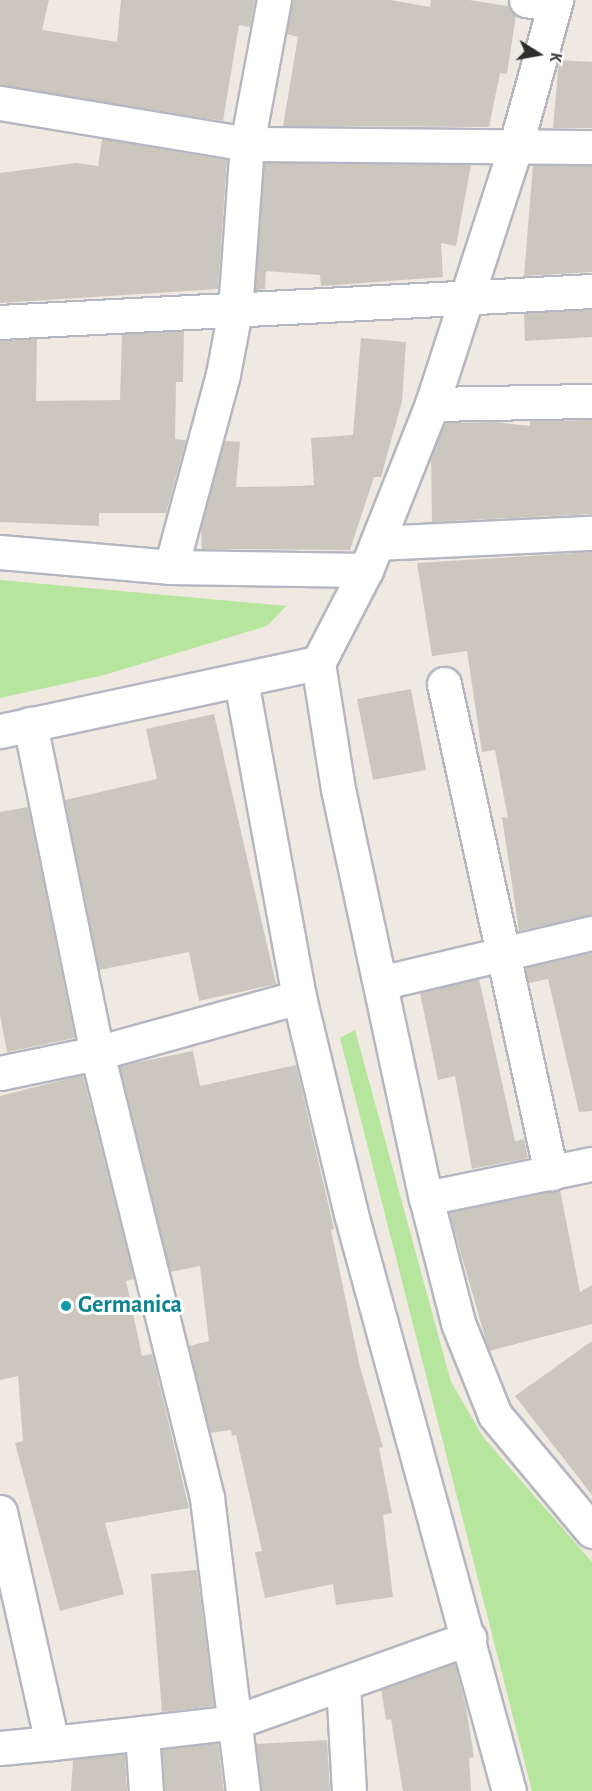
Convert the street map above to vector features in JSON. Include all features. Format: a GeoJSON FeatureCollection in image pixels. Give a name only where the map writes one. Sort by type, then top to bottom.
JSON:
{"type":"FeatureCollection","features":[{"type":"Feature","properties":{"kind":"street"},"geometry":{"type":"LineString","coordinates":[[171,567],[223,374],[235,311],[247,144],[274,0]]}},
{"type":"Feature","properties":{"kind":"street"},"geometry":{"type":"LineString","coordinates":[[545,2],[515,148],[468,299],[432,404],[372,556],[318,663],[338,789],[426,1198],[458,1323],[495,1414],[592,1531]]}},
{"type":"Feature","properties":{"kind":"street"},"geometry":{"type":"LineString","coordinates":[[0,103],[247,144],[592,147]]}},
{"type":"Feature","properties":{"kind":"street"},"geometry":{"type":"LineString","coordinates":[[0,322],[592,291]]}},
{"type":"Feature","properties":{"kind":"street"},"geometry":{"type":"LineString","coordinates":[[432,404],[592,401]]}},
{"type":"Feature","properties":{"kind":"street"},"geometry":{"type":"LineString","coordinates":[[0,552],[171,567],[372,556],[592,533]]}},
{"type":"Feature","properties":{"kind":"street"},"geometry":{"type":"LineString","coordinates":[[243,1791],[207,1498],[15,728],[318,663]]}},
{"type":"Feature","properties":{"kind":"street"},"geometry":{"type":"LineString","coordinates":[[241,681],[299,997],[351,1214],[469,1638],[509,1791]]}},
{"type":"Feature","properties":{"kind":"street"},"geometry":{"type":"LineString","coordinates":[[444,684],[551,1173]]}},
{"type":"Feature","properties":{"kind":"street"},"geometry":{"type":"LineString","coordinates":[[380,983],[592,933]]}},
{"type":"Feature","properties":{"kind":"street"},"geometry":{"type":"LineString","coordinates":[[0,1073],[97,1053],[299,997]]}},
{"type":"Feature","properties":{"kind":"street"},"geometry":{"type":"LineString","coordinates":[[426,1198],[592,1164]]}},
{"type":"Feature","properties":{"kind":"street"},"geometry":{"type":"LineString","coordinates":[[0,1512],[52,1743]]}},
{"type":"Feature","properties":{"kind":"street"},"geometry":{"type":"LineString","coordinates":[[0,1748],[235,1722],[469,1638]]}},
{"type":"Feature","properties":{"kind":"street"},"geometry":{"type":"LineString","coordinates":[[343,1684],[349,1791]]}},
{"type":"Feature","properties":{"kind":"street"},"geometry":{"type":"LineString","coordinates":[[142,1733],[146,1791]]}},
{"type":"Feature","properties":{"kind":"green space"},"geometry":{"type":"Polygon","coordinates":[[[0,580],[286,606],[267,626],[104,675],[0,698],[0,580]]]}},
{"type":"Feature","properties":{"kind":"green space"},"geometry":{"type":"Polygon","coordinates":[[[355,1030],[451,1382],[483,1437],[592,1562],[592,1791],[532,1791],[340,1038],[355,1030]]]}},
{"type":"Feature","properties":{"kind":"building"},"geometry":{"type":"Polygon","coordinates":[[[0,0],[49,0],[42,30],[117,42],[121,0],[255,0],[250,27],[239,25],[223,121],[0,85],[0,0]]]}},
{"type":"Feature","properties":{"kind":"building"},"geometry":{"type":"Polygon","coordinates":[[[292,0],[390,0],[430,7],[431,0],[469,0],[508,6],[516,15],[507,74],[500,73],[489,127],[283,126],[298,37],[287,34],[292,0]]]}},
{"type":"Feature","properties":{"kind":"building"},"geometry":{"type":"Polygon","coordinates":[[[559,60],[592,62],[592,128],[553,128],[559,60]]]}},
{"type":"Feature","properties":{"kind":"building"},"geometry":{"type":"Polygon","coordinates":[[[102,139],[227,160],[218,289],[0,303],[0,173],[76,163],[98,166],[102,139]]]}},
{"type":"Feature","properties":{"kind":"building"},"geometry":{"type":"Polygon","coordinates":[[[264,163],[471,165],[456,246],[441,243],[443,277],[321,286],[320,275],[266,271],[265,289],[255,290],[264,163]]]}},
{"type":"Feature","properties":{"kind":"building"},"geometry":{"type":"Polygon","coordinates":[[[533,165],[592,166],[592,272],[524,276],[533,165]]]}},
{"type":"Feature","properties":{"kind":"building"},"geometry":{"type":"Polygon","coordinates":[[[592,310],[592,337],[525,341],[524,313],[592,310]]]}},
{"type":"Feature","properties":{"kind":"building"},"geometry":{"type":"Polygon","coordinates":[[[184,331],[183,382],[176,382],[175,439],[186,440],[166,513],[99,513],[99,526],[0,522],[0,341],[37,339],[36,401],[120,400],[122,334],[184,331]]]}},
{"type":"Feature","properties":{"kind":"building"},"geometry":{"type":"Polygon","coordinates":[[[361,338],[406,342],[402,401],[381,477],[374,477],[350,550],[202,549],[201,526],[224,441],[240,442],[236,487],[298,486],[314,485],[311,438],[353,435],[361,338]]]}},
{"type":"Feature","properties":{"kind":"building"},"geometry":{"type":"Polygon","coordinates":[[[592,420],[592,514],[432,522],[431,458],[445,423],[496,422],[530,426],[530,421],[592,420]]]}},
{"type":"Feature","properties":{"kind":"building"},"geometry":{"type":"Polygon","coordinates":[[[592,552],[592,915],[519,931],[502,817],[508,818],[495,750],[482,752],[467,651],[432,656],[417,563],[592,552]]]}},
{"type":"Feature","properties":{"kind":"building"},"geometry":{"type":"Polygon","coordinates":[[[411,689],[426,770],[373,780],[357,699],[411,689]]]}},
{"type":"Feature","properties":{"kind":"building"},"geometry":{"type":"Polygon","coordinates":[[[214,714],[276,984],[199,1001],[189,952],[99,970],[65,800],[157,779],[146,729],[214,714]]]}},
{"type":"Feature","properties":{"kind":"building"},"geometry":{"type":"Polygon","coordinates":[[[28,807],[75,1038],[7,1052],[0,1015],[0,812],[28,807]]]}},
{"type":"Feature","properties":{"kind":"building"},"geometry":{"type":"Polygon","coordinates":[[[592,952],[592,1111],[579,1112],[548,979],[529,983],[525,968],[592,952]]]}},
{"type":"Feature","properties":{"kind":"building"},"geometry":{"type":"Polygon","coordinates":[[[479,979],[515,1141],[524,1139],[528,1158],[472,1169],[455,1076],[438,1080],[420,993],[479,979]]]}},
{"type":"Feature","properties":{"kind":"building"},"geometry":{"type":"Polygon","coordinates":[[[193,1051],[200,1086],[296,1065],[334,1229],[331,1230],[359,1363],[383,1447],[379,1448],[392,1513],[383,1515],[393,1597],[336,1605],[333,1584],[265,1598],[255,1552],[262,1551],[236,1435],[232,1436],[231,1430],[210,1433],[189,1346],[209,1341],[200,1266],[170,1272],[120,1066],[193,1051]]]}},
{"type":"Feature","properties":{"kind":"building"},"geometry":{"type":"Polygon","coordinates":[[[83,1075],[134,1279],[126,1281],[142,1356],[152,1354],[189,1508],[105,1523],[124,1594],[60,1611],[15,1443],[23,1441],[18,1376],[0,1380],[0,1096],[83,1075]]]}},
{"type":"Feature","properties":{"kind":"building"},"geometry":{"type":"Polygon","coordinates":[[[560,1190],[580,1292],[592,1285],[592,1324],[489,1351],[449,1212],[560,1190]]]}},
{"type":"Feature","properties":{"kind":"building"},"geometry":{"type":"Polygon","coordinates":[[[592,1341],[592,1495],[515,1396],[592,1341]]]}},
{"type":"Feature","properties":{"kind":"building"},"geometry":{"type":"Polygon","coordinates":[[[197,1570],[214,1706],[162,1712],[151,1574],[197,1570]]]}},
{"type":"Feature","properties":{"kind":"building"},"geometry":{"type":"Polygon","coordinates":[[[455,1663],[466,1707],[474,1757],[469,1758],[471,1791],[403,1791],[391,1719],[386,1720],[381,1689],[455,1663]]]}},
{"type":"Feature","properties":{"kind":"building"},"geometry":{"type":"Polygon","coordinates":[[[327,1740],[330,1791],[261,1791],[256,1744],[327,1740]]]}},
{"type":"Feature","properties":{"kind":"building"},"geometry":{"type":"Polygon","coordinates":[[[218,1743],[224,1791],[165,1791],[162,1750],[218,1743]]]}},
{"type":"Feature","properties":{"kind":"building"},"geometry":{"type":"Polygon","coordinates":[[[125,1755],[127,1791],[71,1791],[73,1760],[125,1755]]]}},
{"type":"Feature","properties":{"kind":"place","name":"Germanica"},"geometry":{"type":"Point","coordinates":[66,1306]}}]}
